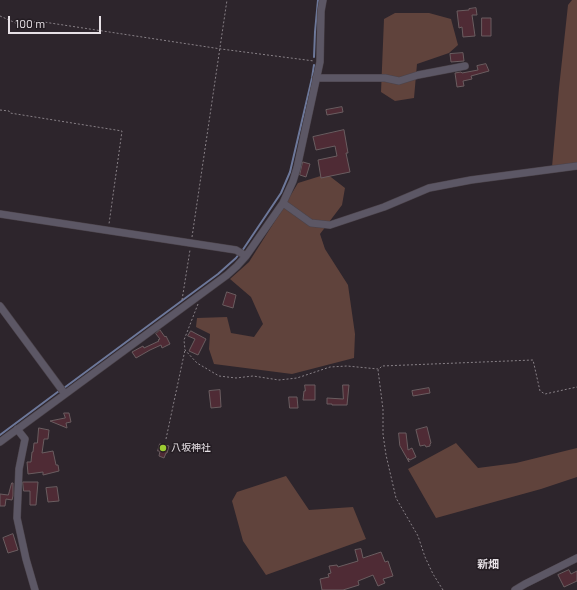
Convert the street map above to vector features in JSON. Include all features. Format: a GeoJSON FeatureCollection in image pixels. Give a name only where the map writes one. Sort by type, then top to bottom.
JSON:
{"type":"FeatureCollection","features":[{"type":"Feature","properties":{"kind":"street"},"geometry":{"type":"LineString","coordinates":[[0,442],[227,275],[237,266],[243,254],[283,203],[297,168],[320,62],[321,11],[323,0]]}},
{"type":"Feature","properties":{"kind":"street"},"geometry":{"type":"LineString","coordinates":[[316,78],[385,78],[399,81],[465,66]]}},
{"type":"Feature","properties":{"kind":"street"},"geometry":{"type":"LineString","coordinates":[[283,203],[311,223],[330,225],[384,207],[428,188],[471,180],[577,166]]}},
{"type":"Feature","properties":{"kind":"street"},"geometry":{"type":"LineString","coordinates":[[0,214],[108,230],[243,254]]}},
{"type":"Feature","properties":{"kind":"street"},"geometry":{"type":"LineString","coordinates":[[0,306],[65,394]]}},
{"type":"Feature","properties":{"kind":"street"},"geometry":{"type":"LineString","coordinates":[[17,429],[24,440],[19,470],[17,518],[26,559],[35,590]]}},
{"type":"Feature","properties":{"kind":"street"},"geometry":{"type":"LineString","coordinates":[[515,590],[577,558]]}},
{"type":"Feature","properties":{"kind":"path"},"geometry":{"type":"LineString","coordinates":[[183,298],[228,0]]}},
{"type":"Feature","properties":{"kind":"path"},"geometry":{"type":"LineString","coordinates":[[0,16],[18,24],[27,26],[37,21],[221,49],[320,62]]}},
{"type":"Feature","properties":{"kind":"path"},"geometry":{"type":"LineString","coordinates":[[0,110],[9,111],[10,113],[122,131],[108,230]]}},
{"type":"Feature","properties":{"kind":"path"},"geometry":{"type":"LineString","coordinates":[[166,439],[185,350],[184,340],[198,304]]}},
{"type":"Feature","properties":{"kind":"path"},"geometry":{"type":"LineString","coordinates":[[185,350],[197,362],[219,376],[236,378],[253,376],[279,380],[297,378],[330,367],[348,366],[378,370]]}},
{"type":"Feature","properties":{"kind":"path"},"geometry":{"type":"LineString","coordinates":[[378,370],[382,366],[533,360],[540,391],[545,394],[577,387]]}},
{"type":"Feature","properties":{"kind":"path"},"geometry":{"type":"LineString","coordinates":[[378,370],[383,409],[383,434],[386,455],[396,498],[418,536],[425,557],[443,590]]}},
{"type":"Feature","properties":{"kind":"shaded area"},"geometry":{"type":"Polygon","coordinates":[[[572,0],[577,0],[577,164],[552,167],[568,5],[572,0]]]}},
{"type":"Feature","properties":{"kind":"shaded area"},"geometry":{"type":"Polygon","coordinates":[[[395,13],[429,13],[451,19],[458,45],[449,53],[417,64],[414,98],[395,101],[381,92],[384,19],[395,13]]]}},
{"type":"Feature","properties":{"kind":"shaded area"},"geometry":{"type":"Polygon","coordinates":[[[327,174],[345,188],[342,205],[320,234],[325,249],[348,285],[355,334],[354,358],[292,374],[214,364],[209,349],[210,334],[196,327],[197,318],[227,317],[231,333],[254,337],[263,324],[251,297],[230,279],[249,262],[298,183],[327,174]]]}},
{"type":"Feature","properties":{"kind":"shaded area"},"geometry":{"type":"Polygon","coordinates":[[[456,443],[478,468],[516,463],[577,448],[577,477],[541,489],[436,518],[408,469],[456,443]]]}},
{"type":"Feature","properties":{"kind":"shaded area"},"geometry":{"type":"Polygon","coordinates":[[[286,476],[309,510],[353,507],[366,539],[266,575],[243,541],[232,501],[237,492],[286,476]]]}},
{"type":"Feature","properties":{"kind":"building"},"geometry":{"type":"Polygon","coordinates":[[[476,8],[477,15],[472,15],[475,36],[463,37],[462,27],[459,28],[457,11],[476,8]]]}},
{"type":"Feature","properties":{"kind":"building"},"geometry":{"type":"Polygon","coordinates":[[[482,18],[491,18],[491,36],[482,36],[482,18]]]}},
{"type":"Feature","properties":{"kind":"building"},"geometry":{"type":"Polygon","coordinates":[[[463,53],[464,61],[451,62],[450,54],[463,53]]]}},
{"type":"Feature","properties":{"kind":"building"},"geometry":{"type":"Polygon","coordinates":[[[486,64],[489,71],[471,76],[472,79],[463,81],[464,86],[457,87],[455,73],[478,70],[477,66],[486,64]]]}},
{"type":"Feature","properties":{"kind":"building"},"geometry":{"type":"Polygon","coordinates":[[[342,107],[343,112],[327,115],[326,110],[342,107]]]}},
{"type":"Feature","properties":{"kind":"building"},"geometry":{"type":"Polygon","coordinates":[[[344,130],[348,153],[346,153],[350,172],[321,178],[318,160],[337,156],[335,146],[316,150],[313,137],[344,130]]]}},
{"type":"Feature","properties":{"kind":"building"},"geometry":{"type":"Polygon","coordinates":[[[303,162],[310,164],[306,177],[300,175],[303,162]]]}},
{"type":"Feature","properties":{"kind":"building"},"geometry":{"type":"Polygon","coordinates":[[[227,292],[236,295],[233,308],[223,305],[227,292]]]}},
{"type":"Feature","properties":{"kind":"building"},"geometry":{"type":"Polygon","coordinates":[[[160,330],[165,337],[166,336],[170,344],[162,348],[161,345],[136,358],[132,352],[143,346],[144,348],[159,341],[158,340],[160,339],[156,334],[160,330]]]}},
{"type":"Feature","properties":{"kind":"building"},"geometry":{"type":"Polygon","coordinates":[[[191,331],[206,339],[198,355],[189,351],[195,339],[188,336],[191,331]]]}},
{"type":"Feature","properties":{"kind":"building"},"geometry":{"type":"Polygon","coordinates":[[[305,385],[315,385],[315,400],[303,400],[305,385]]]}},
{"type":"Feature","properties":{"kind":"building"},"geometry":{"type":"Polygon","coordinates":[[[343,385],[349,385],[347,405],[327,404],[327,398],[343,399],[343,385]]]}},
{"type":"Feature","properties":{"kind":"building"},"geometry":{"type":"Polygon","coordinates":[[[429,388],[430,393],[413,396],[412,391],[429,388]]]}},
{"type":"Feature","properties":{"kind":"building"},"geometry":{"type":"Polygon","coordinates":[[[220,390],[221,407],[211,408],[209,391],[220,390]]]}},
{"type":"Feature","properties":{"kind":"building"},"geometry":{"type":"Polygon","coordinates":[[[289,397],[297,397],[298,408],[290,408],[289,397]]]}},
{"type":"Feature","properties":{"kind":"building"},"geometry":{"type":"Polygon","coordinates":[[[64,413],[69,413],[71,422],[66,423],[67,428],[50,421],[65,418],[64,413]]]}},
{"type":"Feature","properties":{"kind":"building"},"geometry":{"type":"Polygon","coordinates":[[[427,427],[431,443],[430,446],[420,446],[416,430],[427,427]]]}},
{"type":"Feature","properties":{"kind":"building"},"geometry":{"type":"Polygon","coordinates":[[[39,428],[49,430],[48,439],[44,439],[42,453],[53,451],[59,471],[43,475],[43,472],[28,474],[27,462],[31,462],[34,443],[37,443],[39,428]]]}},
{"type":"Feature","properties":{"kind":"building"},"geometry":{"type":"Polygon","coordinates":[[[399,433],[406,433],[408,450],[412,448],[416,457],[410,460],[408,458],[409,462],[400,446],[399,433]]]}},
{"type":"Feature","properties":{"kind":"building","name":"八坂神社"},"geometry":{"type":"Polygon","coordinates":[[[160,444],[169,446],[164,458],[159,456],[160,451],[158,451],[160,444]]]}},
{"type":"Feature","properties":{"kind":"building"},"geometry":{"type":"Polygon","coordinates":[[[23,482],[38,482],[36,505],[30,505],[30,491],[24,491],[23,482]]]}},
{"type":"Feature","properties":{"kind":"building"},"geometry":{"type":"Polygon","coordinates":[[[12,483],[12,500],[6,499],[5,506],[0,506],[0,494],[8,495],[12,483]]]}},
{"type":"Feature","properties":{"kind":"building"},"geometry":{"type":"Polygon","coordinates":[[[57,487],[59,501],[48,502],[46,488],[57,487]]]}},
{"type":"Feature","properties":{"kind":"building"},"geometry":{"type":"Polygon","coordinates":[[[13,534],[18,550],[8,553],[3,538],[13,534]]]}},
{"type":"Feature","properties":{"kind":"building"},"geometry":{"type":"Polygon","coordinates":[[[361,549],[363,558],[381,552],[385,562],[388,561],[393,576],[383,579],[385,583],[378,586],[373,575],[358,581],[359,585],[343,590],[322,590],[320,579],[329,577],[328,574],[331,573],[329,566],[337,565],[338,567],[358,561],[355,550],[361,549]]]}},
{"type":"Feature","properties":{"kind":"building"},"geometry":{"type":"Polygon","coordinates":[[[569,570],[571,574],[577,571],[577,581],[564,587],[558,575],[569,570]]]}},
{"type":"Feature","properties":{"kind":"waterway"},"geometry":{"type":"LineString","coordinates":[[314,57],[318,0]]}},
{"type":"Feature","properties":{"kind":"waterway"},"geometry":{"type":"LineString","coordinates":[[242,251],[281,193],[290,172],[314,65]]}},
{"type":"Feature","properties":{"kind":"waterway"},"geometry":{"type":"LineString","coordinates":[[64,388],[218,274],[239,254]]}},
{"type":"Feature","properties":{"kind":"waterway"},"geometry":{"type":"LineString","coordinates":[[0,435],[59,391]]}},
{"type":"Feature","properties":{"kind":"place","name":"八坂神社"},"geometry":{"type":"Point","coordinates":[163,448]}},
{"type":"Feature","properties":{"kind":"district","name":"新畑"},"geometry":{"type":"Point","coordinates":[488,564]}}]}
